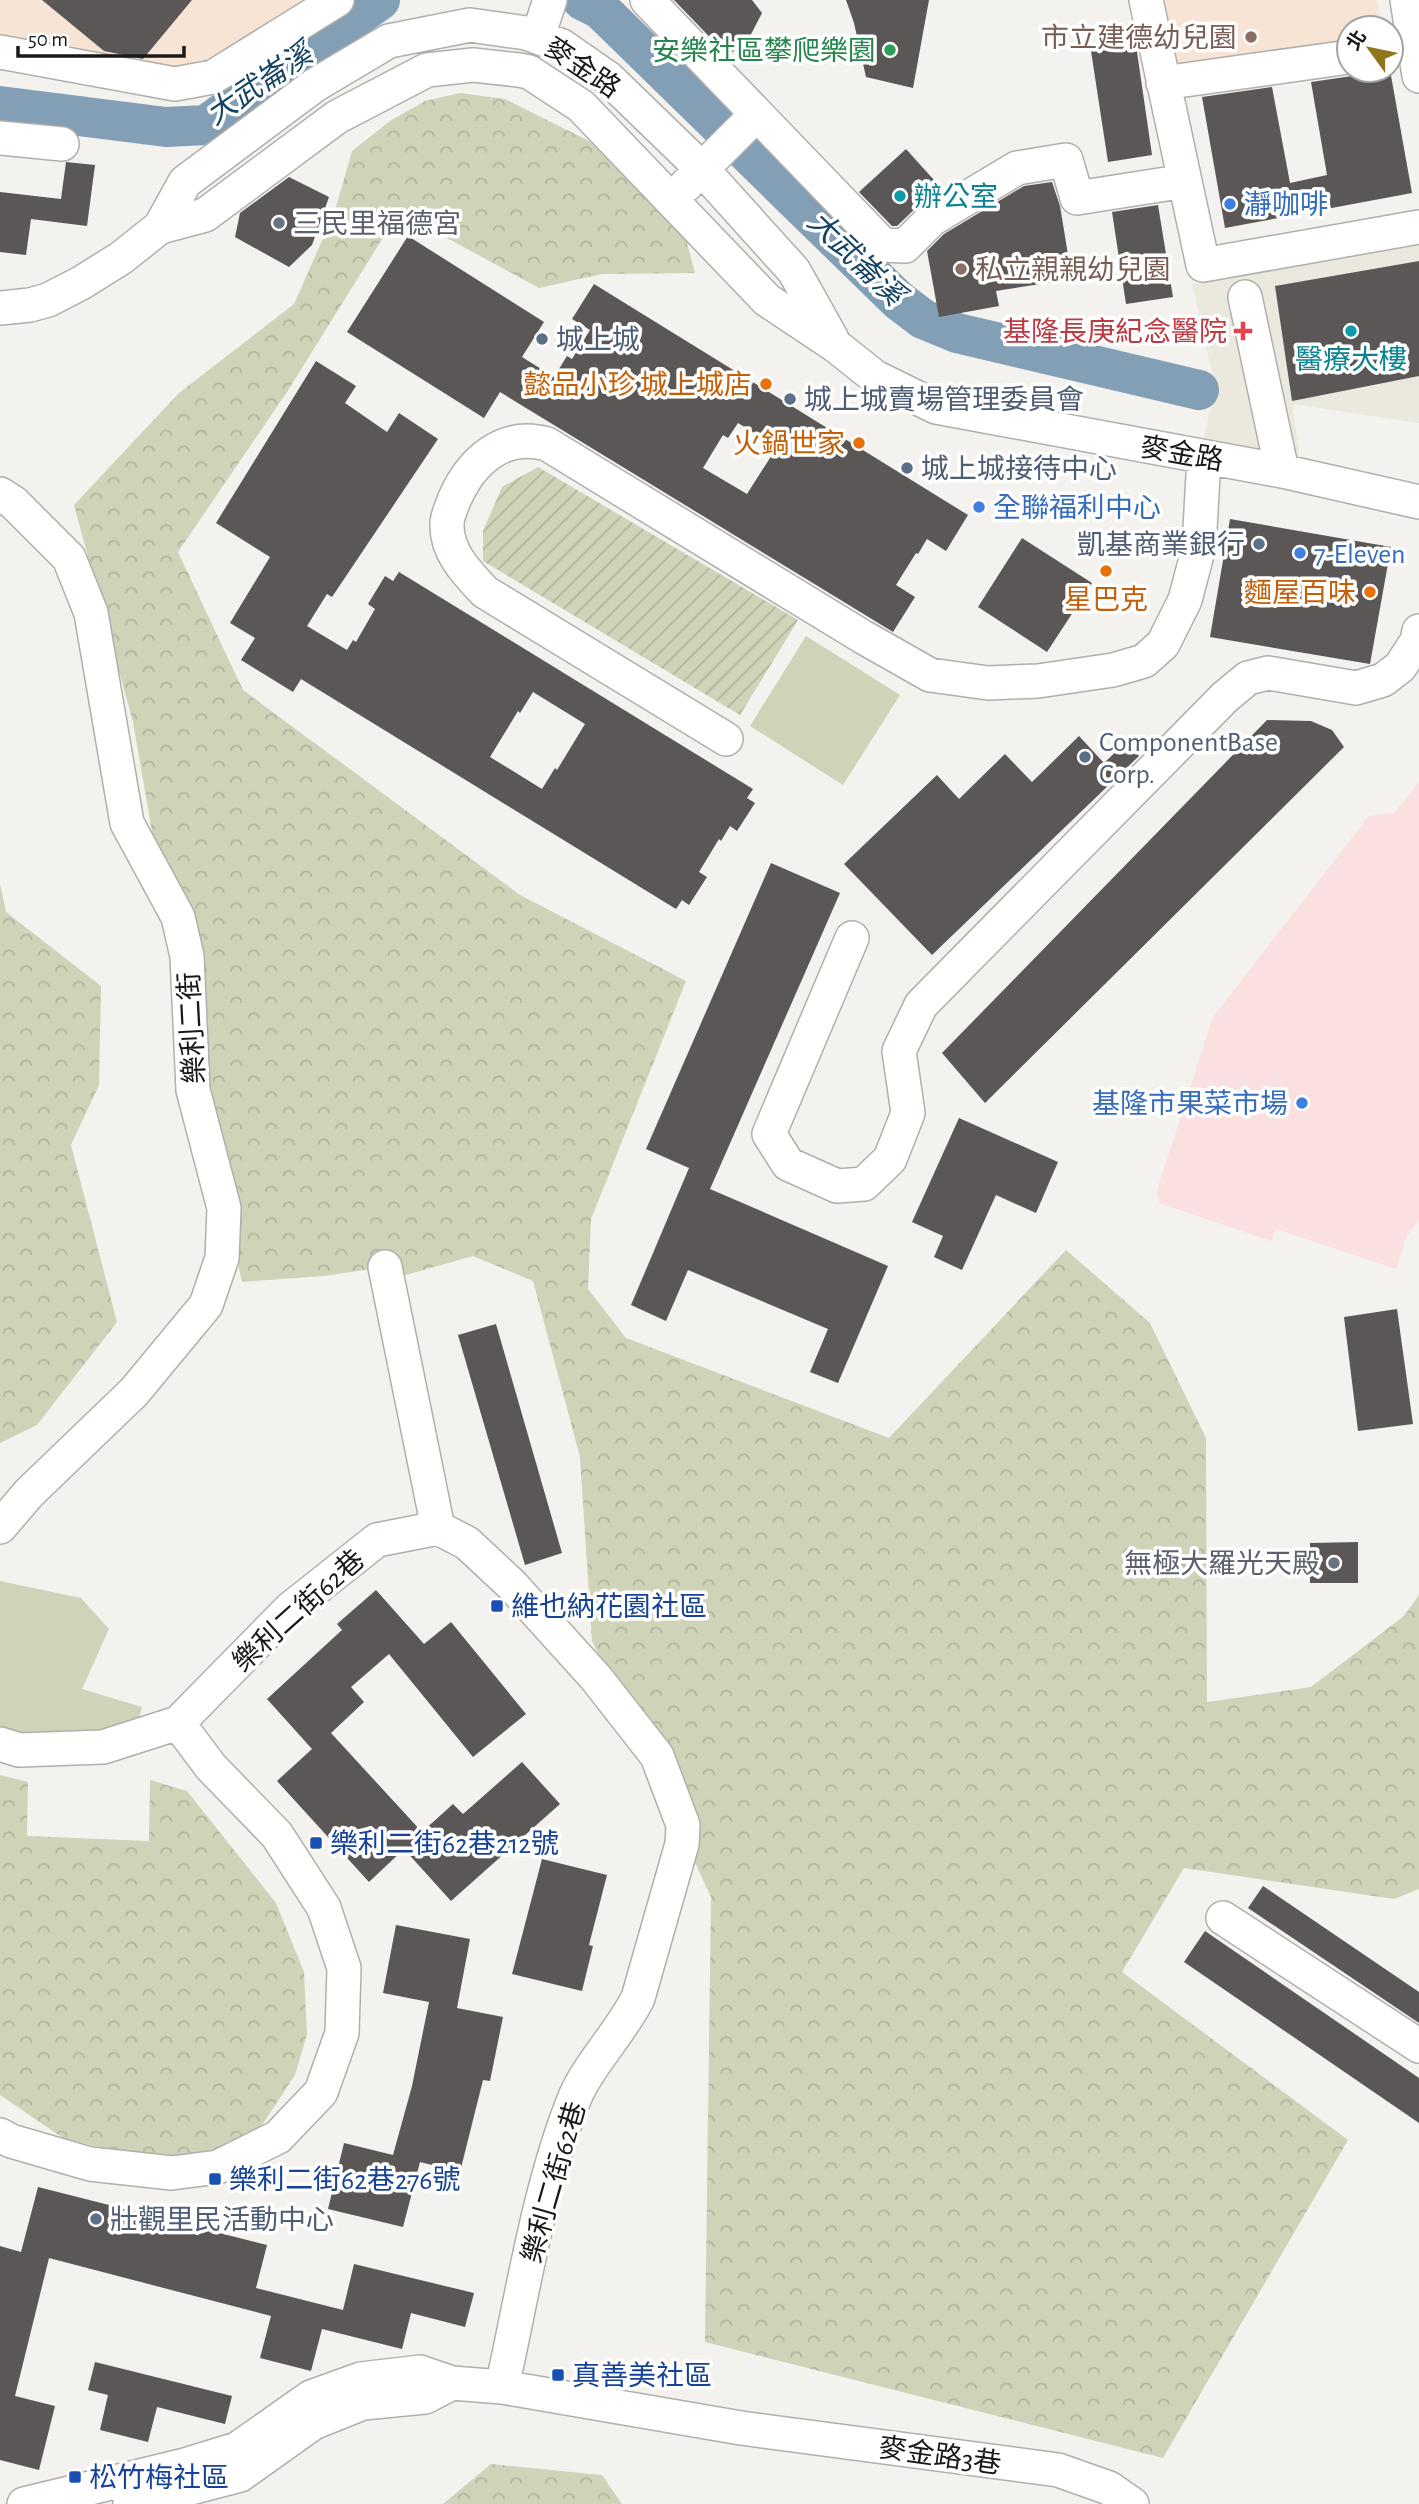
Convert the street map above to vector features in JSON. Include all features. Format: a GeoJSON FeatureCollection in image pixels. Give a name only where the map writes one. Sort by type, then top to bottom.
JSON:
{"type":"FeatureCollection","features":[{"type":"Feature","properties":{"kind":"street"},"geometry":{"type":"LineString","coordinates":[[0,52],[175,84],[213,77],[337,0]]}},
{"type":"Feature","properties":{"kind":"street"},"geometry":{"type":"LineString","coordinates":[[647,0],[883,245],[905,246],[932,219],[1017,168],[1066,160],[1077,198],[1185,181]]}},
{"type":"Feature","properties":{"kind":"street"},"geometry":{"type":"LineString","coordinates":[[1146,0],[1203,265],[1419,227]]}},
{"type":"Feature","properties":{"kind":"street"},"geometry":{"type":"LineString","coordinates":[[1407,0],[1408,58]]}},
{"type":"Feature","properties":{"kind":"street","name":"麥金路"},"geometry":{"type":"LineString","coordinates":[[0,308],[30,306],[48,300],[82,283],[121,258],[160,227],[184,182],[315,85],[389,41],[470,25],[543,19],[562,46],[608,78],[702,169],[794,271],[836,346]]}},
{"type":"Feature","properties":{"kind":"street"},"geometry":{"type":"LineString","coordinates":[[1163,83],[1335,59]]}},
{"type":"Feature","properties":{"kind":"street","name":"麥金路"},"geometry":{"type":"LineString","coordinates":[[160,227],[205,215],[337,117],[426,70],[473,65],[529,72],[581,106],[767,300],[836,346],[875,377],[936,407],[1282,471],[1419,502]]}},
{"type":"Feature","properties":{"kind":"street"},"geometry":{"type":"LineString","coordinates":[[672,199],[757,114]]}},
{"type":"Feature","properties":{"kind":"street"},"geometry":{"type":"LineString","coordinates":[[0,138],[62,144]]}},
{"type":"Feature","properties":{"kind":"street"},"geometry":{"type":"LineString","coordinates":[[1245,297],[1282,471]]}},
{"type":"Feature","properties":{"kind":"street"},"geometry":{"type":"LineString","coordinates":[[726,739],[485,592],[466,573],[449,539],[447,522],[463,482],[476,464],[511,442],[533,440],[547,444],[863,638],[930,675],[988,683],[1038,681],[1113,670],[1144,661],[1163,644],[1185,600],[1199,547],[1204,457]]}},
{"type":"Feature","properties":{"kind":"street","name":"樂利二街"},"geometry":{"type":"LineString","coordinates":[[0,494],[14,503],[69,558],[91,613],[127,823],[178,918],[187,956],[193,1090],[224,1208],[222,1258],[206,1305],[134,1392],[29,1493],[0,1527]]}},
{"type":"Feature","properties":{"kind":"street"},"geometry":{"type":"LineString","coordinates":[[852,938],[769,1134],[788,1164],[837,1186],[864,1184],[890,1159],[908,1113],[899,1051],[921,1005],[1225,697],[1248,678],[1268,673],[1356,688],[1383,680],[1400,667],[1417,641],[1419,631]]}},
{"type":"Feature","properties":{"kind":"street"},"geometry":{"type":"LineString","coordinates":[[385,1267],[438,1528]]}},
{"type":"Feature","properties":{"kind":"street","name":"樂利二街62巷"},"geometry":{"type":"LineString","coordinates":[[178,1723],[290,1609],[377,1540],[438,1528],[467,1543],[512,1585],[596,1678],[657,1756],[683,1825],[682,1844],[638,1998],[628,2019],[573,2100],[545,2191],[502,2387]]}},
{"type":"Feature","properties":{"kind":"street"},"geometry":{"type":"LineString","coordinates":[[0,1744],[19,1750],[103,1747],[178,1723],[211,1767],[277,1835],[324,1908],[344,1968],[342,2033],[321,2092],[278,2137],[218,2167],[172,2173],[90,2164],[11,2141],[0,2135]]}},
{"type":"Feature","properties":{"kind":"street"},"geometry":{"type":"LineString","coordinates":[[1223,1918],[1419,2046]]}},
{"type":"Feature","properties":{"kind":"street"},"geometry":{"type":"LineString","coordinates":[[130,2504],[188,2477],[237,2449],[311,2398],[360,2379],[420,2372],[452,2383],[502,2387]]}},
{"type":"Feature","properties":{"kind":"street","name":"麥金路3巷"},"geometry":{"type":"LineString","coordinates":[[502,2387],[741,2428],[1058,2470],[1109,2488],[1132,2504]]}},
{"type":"Feature","properties":{"kind":"street"},"geometry":{"type":"LineString","coordinates":[[24,2504],[188,2477]]}},
{"type":"Feature","properties":{"kind":"shaded area"},"geometry":{"type":"Polygon","coordinates":[[[0,0],[320,0],[234,53],[162,82],[0,62],[0,0]]]}},
{"type":"Feature","properties":{"kind":"shaded area","name":"市立建德幼兒園"},"geometry":{"type":"Polygon","coordinates":[[[1145,0],[1377,0],[1380,14],[1335,14],[1335,47],[1161,76],[1145,0]]]}},
{"type":"Feature","properties":{"kind":"shaded area","name":"基隆長庚紀念醫院"},"geometry":{"type":"Polygon","coordinates":[[[1419,245],[1419,261],[1276,286],[1293,400],[1419,376],[1419,423],[1292,404],[1300,460],[1202,447],[1215,386],[1192,284],[1419,245]]]}},
{"type":"Feature","properties":{"kind":"shaded area","name":"基隆市果菜市場"},"geometry":{"type":"Polygon","coordinates":[[[1419,782],[1419,1220],[1407,1236],[1396,1269],[1276,1229],[1271,1241],[1159,1203],[1157,1190],[1213,1017],[1369,816],[1394,813],[1419,782]]]}},
{"type":"Feature","properties":{"kind":"green space"},"geometry":{"type":"Polygon","coordinates":[[[460,93],[505,99],[589,141],[684,232],[695,273],[602,274],[539,288],[399,212],[287,392],[178,552],[243,690],[520,895],[686,981],[591,1219],[588,1289],[626,1338],[889,1438],[1066,1250],[1150,1323],[1206,1438],[1207,1702],[1311,1687],[1404,1616],[1419,1595],[1419,1889],[1394,1899],[1184,1868],[1122,1972],[1348,2140],[1163,2458],[705,2342],[711,1897],[592,1641],[580,1457],[533,1281],[473,1256],[395,1278],[384,1267],[324,1276],[242,1282],[180,993],[133,722],[74,505],[179,393],[294,304],[334,214],[352,151],[390,121],[425,101],[460,93]]]}},
{"type":"Feature","properties":{"kind":"green space"},"geometry":{"type":"Polygon","coordinates":[[[538,467],[798,620],[740,715],[483,561],[483,531],[502,487],[538,467]]]}},
{"type":"Feature","properties":{"kind":"green space"},"geometry":{"type":"Polygon","coordinates":[[[806,636],[900,695],[843,785],[750,726],[806,636]]]}},
{"type":"Feature","properties":{"kind":"green space"},"geometry":{"type":"Polygon","coordinates":[[[0,884],[6,912],[101,986],[99,1085],[71,1145],[117,1322],[37,1425],[0,1443],[0,884]]]}},
{"type":"Feature","properties":{"kind":"green space"},"geometry":{"type":"Polygon","coordinates":[[[0,1581],[81,1598],[109,1629],[82,1689],[142,1707],[137,1725],[92,1733],[0,1736],[0,1581]]]}},
{"type":"Feature","properties":{"kind":"green space"},"geometry":{"type":"Polygon","coordinates":[[[0,1775],[28,1782],[27,1836],[149,1841],[150,1780],[187,1791],[276,1903],[304,1972],[307,2034],[295,2075],[258,2131],[188,2169],[63,2138],[0,2095],[0,1775]]]}},
{"type":"Feature","properties":{"kind":"green space"},"geometry":{"type":"Polygon","coordinates":[[[491,2464],[602,2475],[622,2504],[443,2504],[491,2464]]]}},
{"type":"Feature","properties":{"kind":"building"},"geometry":{"type":"Polygon","coordinates":[[[42,0],[192,0],[143,59],[104,51],[42,0]]]}},
{"type":"Feature","properties":{"kind":"building"},"geometry":{"type":"Polygon","coordinates":[[[674,0],[752,0],[762,13],[746,44],[727,55],[674,0]]]}},
{"type":"Feature","properties":{"kind":"building","name":"安樂社區攀爬樂園"},"geometry":{"type":"Polygon","coordinates":[[[846,0],[929,0],[913,88],[866,77],[846,0]]]}},
{"type":"Feature","properties":{"kind":"building"},"geometry":{"type":"Polygon","coordinates":[[[1136,45],[1152,155],[1108,162],[1091,51],[1136,45]]]}},
{"type":"Feature","properties":{"kind":"building"},"geometry":{"type":"Polygon","coordinates":[[[1335,78],[1335,84],[1393,84],[1412,193],[1225,228],[1202,97],[1272,87],[1290,183],[1327,175],[1311,82],[1335,78]]]}},
{"type":"Feature","properties":{"kind":"building","name":"私立親親幼兒園"},"geometry":{"type":"Polygon","coordinates":[[[906,149],[943,190],[919,205],[897,226],[892,226],[859,192],[906,149]]]}},
{"type":"Feature","properties":{"kind":"building"},"geometry":{"type":"Polygon","coordinates":[[[66,162],[95,165],[87,226],[31,219],[26,255],[0,252],[0,192],[61,199],[66,162]]]}},
{"type":"Feature","properties":{"kind":"building","name":"三民里福德宮"},"geometry":{"type":"Polygon","coordinates":[[[289,177],[329,197],[312,245],[289,267],[235,237],[240,213],[289,177]]]}},
{"type":"Feature","properties":{"kind":"building"},"geometry":{"type":"Polygon","coordinates":[[[1052,182],[1060,206],[1072,279],[996,291],[999,306],[939,317],[927,251],[944,234],[1024,186],[1052,182]]]}},
{"type":"Feature","properties":{"kind":"building"},"geometry":{"type":"Polygon","coordinates":[[[1158,205],[1173,297],[1126,304],[1112,212],[1158,205]]]}},
{"type":"Feature","properties":{"kind":"building"},"geometry":{"type":"Polygon","coordinates":[[[408,236],[544,322],[522,357],[554,377],[567,356],[572,359],[590,330],[572,319],[594,284],[968,515],[946,551],[927,539],[918,554],[916,553],[896,585],[915,597],[893,632],[500,392],[484,418],[347,332],[408,236]],[[738,423],[728,438],[723,435],[703,468],[747,494],[777,447],[738,423]]]}},
{"type":"Feature","properties":{"kind":"building","name":"醫療大樓"},"geometry":{"type":"Polygon","coordinates":[[[1419,261],[1419,376],[1292,401],[1275,286],[1419,261]]]}},
{"type":"Feature","properties":{"kind":"building"},"geometry":{"type":"Polygon","coordinates":[[[316,361],[356,386],[345,403],[387,432],[399,413],[438,439],[332,597],[327,594],[307,626],[347,650],[353,640],[356,642],[375,609],[368,604],[385,576],[393,581],[399,572],[753,789],[747,798],[755,803],[737,831],[730,826],[721,841],[719,839],[699,872],[707,877],[689,905],[682,900],[676,909],[301,679],[293,692],[241,660],[255,638],[230,623],[270,557],[216,523],[316,361]],[[533,692],[490,757],[542,789],[585,724],[533,692]]]}},
{"type":"Feature","properties":{"kind":"building"},"geometry":{"type":"Polygon","coordinates":[[[1230,519],[1391,547],[1370,664],[1210,637],[1230,519]]]}},
{"type":"Feature","properties":{"kind":"building"},"geometry":{"type":"Polygon","coordinates":[[[1022,538],[1092,583],[1047,652],[978,607],[1022,538]]]}},
{"type":"Feature","properties":{"kind":"building"},"geometry":{"type":"Polygon","coordinates":[[[1267,720],[1311,721],[1332,730],[1344,747],[985,1103],[942,1053],[1267,720]]]}},
{"type":"Feature","properties":{"kind":"building"},"geometry":{"type":"Polygon","coordinates":[[[1079,736],[1104,763],[1126,742],[1139,756],[932,955],[844,864],[937,775],[959,799],[1005,754],[1032,782],[1079,736]]]}},
{"type":"Feature","properties":{"kind":"building"},"geometry":{"type":"Polygon","coordinates":[[[771,863],[840,893],[710,1189],[888,1266],[838,1383],[810,1372],[828,1329],[688,1270],[666,1321],[631,1305],[689,1168],[646,1149],[771,863]]]}},
{"type":"Feature","properties":{"kind":"building"},"geometry":{"type":"Polygon","coordinates":[[[959,1118],[1058,1162],[1036,1213],[996,1195],[962,1270],[934,1257],[943,1236],[912,1222],[959,1118]]]}},
{"type":"Feature","properties":{"kind":"building"},"geometry":{"type":"Polygon","coordinates":[[[1397,1309],[1413,1424],[1358,1431],[1344,1317],[1397,1309]]]}},
{"type":"Feature","properties":{"kind":"building"},"geometry":{"type":"Polygon","coordinates":[[[496,1324],[562,1553],[525,1565],[458,1335],[496,1324]]]}},
{"type":"Feature","properties":{"kind":"building","name":"無極大羅光天殿"},"geometry":{"type":"Polygon","coordinates":[[[1358,1542],[1358,1583],[1310,1583],[1310,1543],[1358,1542]]]}},
{"type":"Feature","properties":{"kind":"building"},"geometry":{"type":"Polygon","coordinates":[[[376,1590],[424,1644],[451,1622],[526,1714],[473,1757],[389,1654],[351,1687],[364,1702],[331,1733],[422,1832],[453,1804],[463,1814],[522,1762],[560,1804],[451,1901],[404,1849],[369,1882],[277,1781],[312,1749],[267,1699],[342,1630],[337,1624],[376,1590]]]}},
{"type":"Feature","properties":{"kind":"building"},"geometry":{"type":"Polygon","coordinates":[[[542,1859],[607,1875],[589,1945],[593,1946],[582,1991],[512,1974],[542,1859]]]}},
{"type":"Feature","properties":{"kind":"building"},"geometry":{"type":"Polygon","coordinates":[[[1263,1886],[1419,1992],[1419,2023],[1248,1908],[1263,1886]]]}},
{"type":"Feature","properties":{"kind":"building"},"geometry":{"type":"Polygon","coordinates":[[[396,1925],[470,1939],[457,2008],[503,2017],[490,2081],[483,2080],[460,2172],[420,2162],[403,2227],[328,2209],[344,2143],[393,2155],[412,2086],[429,2002],[383,1993],[396,1925]]]}},
{"type":"Feature","properties":{"kind":"building"},"geometry":{"type":"Polygon","coordinates":[[[1205,1931],[1419,2078],[1419,2123],[1184,1962],[1205,1931]]]}},
{"type":"Feature","properties":{"kind":"building"},"geometry":{"type":"Polygon","coordinates":[[[38,2187],[267,2245],[256,2288],[343,2310],[354,2264],[474,2293],[465,2327],[411,2313],[402,2349],[322,2329],[311,2371],[260,2358],[271,2316],[49,2258],[15,2396],[55,2406],[39,2470],[0,2460],[0,2246],[21,2252],[38,2187]]]}},
{"type":"Feature","properties":{"kind":"building"},"geometry":{"type":"Polygon","coordinates":[[[95,2362],[232,2396],[225,2424],[157,2407],[148,2442],[100,2430],[108,2395],[88,2390],[95,2362]]]}},
{"type":"Feature","properties":{"kind":"waterway","name":"大武崙溪"},"geometry":{"type":"LineString","coordinates":[[0,106],[166,127],[206,125],[380,0]]}},
{"type":"Feature","properties":{"kind":"waterway","name":"大武崙溪"},"geometry":{"type":"LineString","coordinates":[[582,0],[600,9],[898,300],[923,319],[957,333],[1199,390]]}},
{"type":"Feature","properties":{"kind":"place","name":"市立建德幼兒園"},"geometry":{"type":"Point","coordinates":[1251,37]}},
{"type":"Feature","properties":{"kind":"place","name":"安樂社區攀爬樂園"},"geometry":{"type":"Point","coordinates":[890,50]}},
{"type":"Feature","properties":{"kind":"place","name":"辦公室"},"geometry":{"type":"Point","coordinates":[900,196]}},
{"type":"Feature","properties":{"kind":"place","name":"瀞咖啡"},"geometry":{"type":"Point","coordinates":[1230,204]}},
{"type":"Feature","properties":{"kind":"place","name":"三民里福德宮"},"geometry":{"type":"Point","coordinates":[279,223]}},
{"type":"Feature","properties":{"kind":"place","name":"私立親親幼兒園"},"geometry":{"type":"Point","coordinates":[961,269]}},
{"type":"Feature","properties":{"kind":"place","name":"基隆長庚紀念醫院"},"geometry":{"type":"Point","coordinates":[1243,331]}},
{"type":"Feature","properties":{"kind":"place","name":"醫療大樓"},"geometry":{"type":"Point","coordinates":[1351,331]}},
{"type":"Feature","properties":{"kind":"place","name":"城上城"},"geometry":{"type":"Point","coordinates":[542,339]}},
{"type":"Feature","properties":{"kind":"place","name":"懿品小珍 城上城店"},"geometry":{"type":"Point","coordinates":[766,384]}},
{"type":"Feature","properties":{"kind":"place","name":"城上城賣場管理委員會"},"geometry":{"type":"Point","coordinates":[790,399]}},
{"type":"Feature","properties":{"kind":"place","name":"火鍋世家"},"geometry":{"type":"Point","coordinates":[859,443]}},
{"type":"Feature","properties":{"kind":"place","name":"城上城接待中心"},"geometry":{"type":"Point","coordinates":[907,468]}},
{"type":"Feature","properties":{"kind":"place","name":"全聯福利中心"},"geometry":{"type":"Point","coordinates":[979,507]}},
{"type":"Feature","properties":{"kind":"place","name":"凱基商業銀行"},"geometry":{"type":"Point","coordinates":[1259,544]}},
{"type":"Feature","properties":{"kind":"place","name":"7-Eleven"},"geometry":{"type":"Point","coordinates":[1300,553]}},
{"type":"Feature","properties":{"kind":"place","name":"星巴克"},"geometry":{"type":"Point","coordinates":[1106,571]}},
{"type":"Feature","properties":{"kind":"place","name":"麵屋百味"},"geometry":{"type":"Point","coordinates":[1370,592]}},
{"type":"Feature","properties":{"kind":"place","name":"ComponentBase Corp."},"geometry":{"type":"Point","coordinates":[1085,757]}},
{"type":"Feature","properties":{"kind":"place","name":"基隆市果菜市場"},"geometry":{"type":"Point","coordinates":[1302,1103]}},
{"type":"Feature","properties":{"kind":"place","name":"無極大羅光天殿"},"geometry":{"type":"Point","coordinates":[1334,1563]}},
{"type":"Feature","properties":{"kind":"place","name":"維也納花園社區"},"geometry":{"type":"Point","coordinates":[497,1606]}},
{"type":"Feature","properties":{"kind":"place","name":"樂利二街62巷212號"},"geometry":{"type":"Point","coordinates":[316,1843]}},
{"type":"Feature","properties":{"kind":"place","name":"樂利二街62巷276號"},"geometry":{"type":"Point","coordinates":[215,2179]}},
{"type":"Feature","properties":{"kind":"place","name":"壯觀里民活動中心"},"geometry":{"type":"Point","coordinates":[96,2219]}},
{"type":"Feature","properties":{"kind":"place","name":"真善美社區"},"geometry":{"type":"Point","coordinates":[558,2375]}},
{"type":"Feature","properties":{"kind":"place","name":"松竹梅社區"},"geometry":{"type":"Point","coordinates":[75,2477]}}]}
